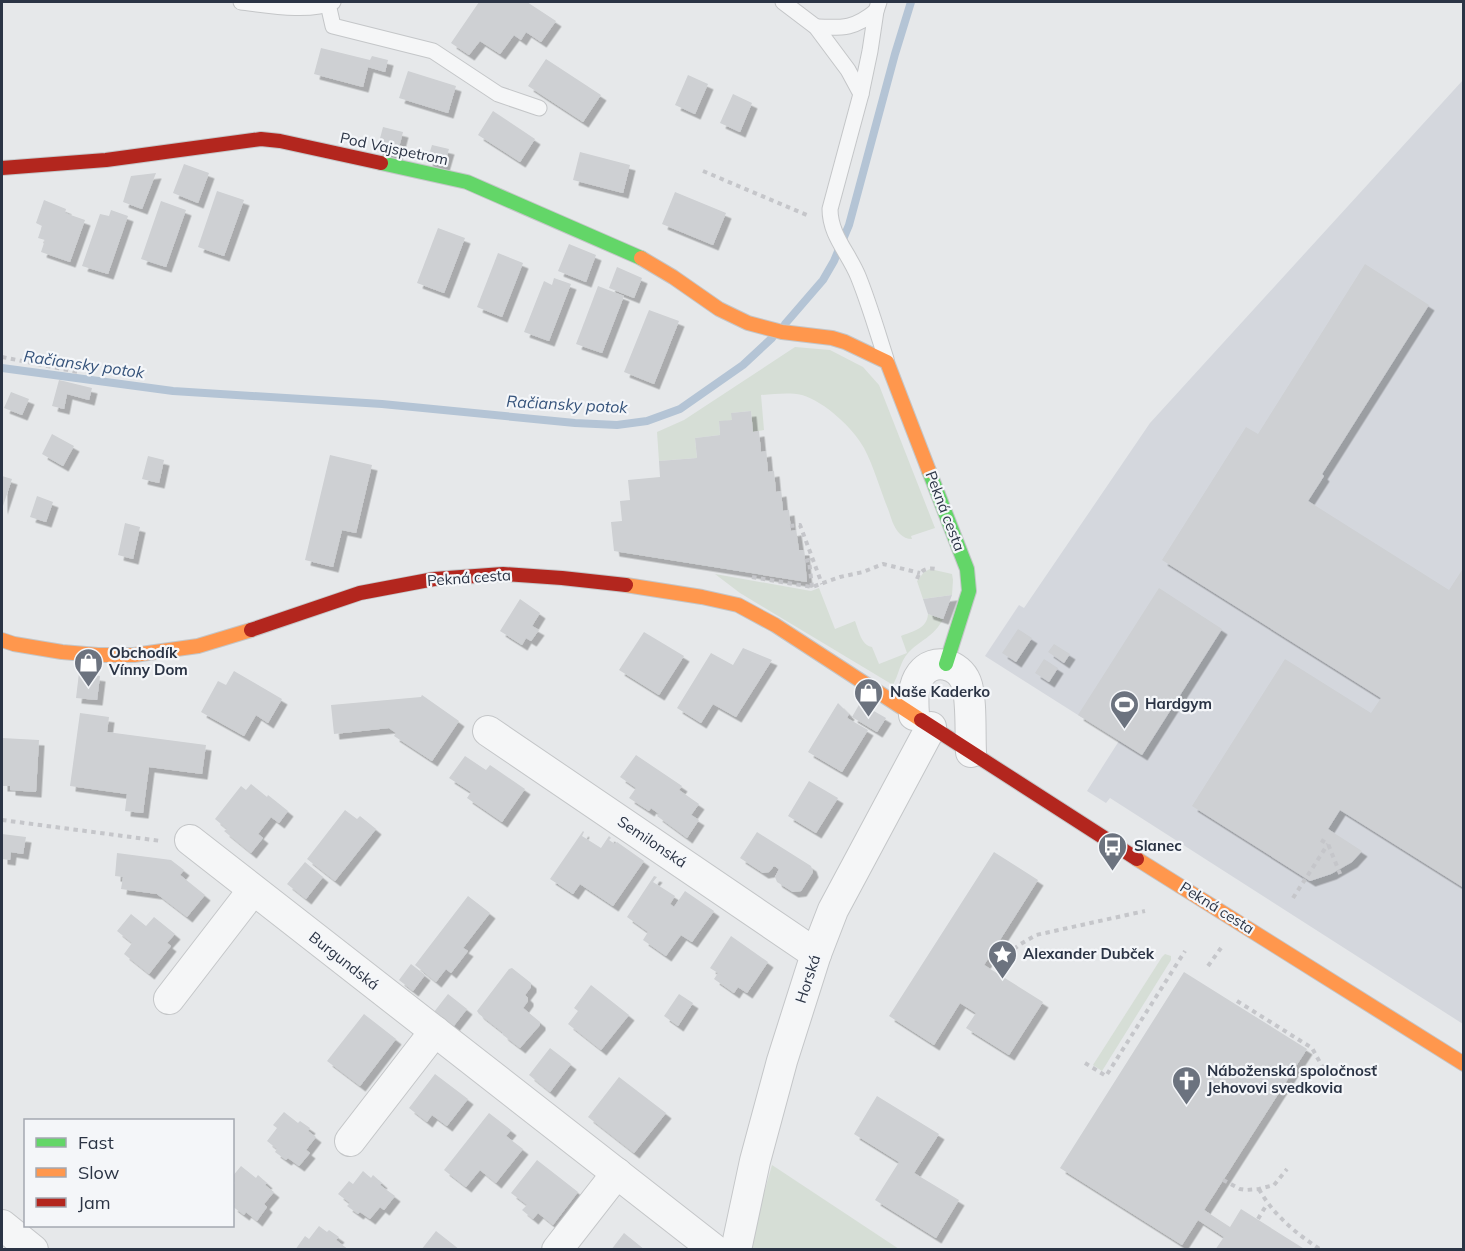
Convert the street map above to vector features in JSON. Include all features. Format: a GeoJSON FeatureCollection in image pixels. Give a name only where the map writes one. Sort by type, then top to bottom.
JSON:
{"type":"FeatureCollection","features":[{"type":"Feature","properties":{"kind":"street","name":"Pod Vajspetrom"},"geometry":{"type":"LineString","coordinates":[[2,168],[116,159],[261,139],[280,141],[467,182],[633,254],[673,277],[719,309],[753,324],[782,332],[832,338],[887,362]]}},
{"type":"Feature","properties":{"kind":"street","name":"Pekná cesta"},"geometry":{"type":"LineString","coordinates":[[887,362],[967,569],[969,591],[946,664]]}},
{"type":"Feature","properties":{"kind":"street","name":"Pekná cesta"},"geometry":{"type":"LineString","coordinates":[[2,640],[62,652],[134,655],[198,646],[360,594],[434,579],[503,574],[645,587],[738,605],[775,625],[1056,808],[1464,1064]]}},
{"type":"Feature","properties":{"kind":"street"},"geometry":{"type":"LineString","coordinates":[[922,721],[913,698],[915,686],[921,674],[932,666],[946,664],[959,670],[967,683],[969,695],[971,752]]}},
{"type":"Feature","properties":{"kind":"street","name":"Horská"},"geometry":{"type":"LineString","coordinates":[[736,1250],[758,1150],[782,1061],[816,954],[833,910],[922,721]]}},
{"type":"Feature","properties":{"kind":"street","name":"Semilonská"},"geometry":{"type":"LineString","coordinates":[[488,731],[816,954]]}},
{"type":"Feature","properties":{"kind":"street","name":"Burgundská"},"geometry":{"type":"LineString","coordinates":[[181,841],[253,890],[715,1250]]}},
{"type":"Feature","properties":{"kind":"street"},"geometry":{"type":"LineString","coordinates":[[169,999],[253,890]]}},
{"type":"Feature","properties":{"kind":"street"},"geometry":{"type":"LineString","coordinates":[[350,1141],[435,1031]]}},
{"type":"Feature","properties":{"kind":"street"},"geometry":{"type":"LineString","coordinates":[[557,1250],[617,1173]]}},
{"type":"Feature","properties":{"kind":"street"},"geometry":{"type":"LineString","coordinates":[[2,1225],[33,1250]]}},
{"type":"Feature","properties":{"kind":"lane"},"geometry":{"type":"LineString","coordinates":[[241,2],[301,8],[331,3],[333,26],[433,51],[498,94],[539,108]]}},
{"type":"Feature","properties":{"kind":"lane"},"geometry":{"type":"LineString","coordinates":[[783,2],[816,27],[848,69],[861,94]]}},
{"type":"Feature","properties":{"kind":"lane"},"geometry":{"type":"LineString","coordinates":[[816,27],[853,26],[864,21],[877,6]]}},
{"type":"Feature","properties":{"kind":"lane"},"geometry":{"type":"LineString","coordinates":[[877,6],[861,94],[830,208],[830,220],[833,230],[853,264],[887,362]]}},
{"type":"Feature","properties":{"kind":"path"},"geometry":{"type":"LineString","coordinates":[[703,171],[808,215],[833,230]]}},
{"type":"Feature","properties":{"kind":"path"},"geometry":{"type":"LineString","coordinates":[[2,357],[78,372]]}},
{"type":"Feature","properties":{"kind":"path"},"geometry":{"type":"LineString","coordinates":[[790,526],[800,525],[822,584]]}},
{"type":"Feature","properties":{"kind":"path"},"geometry":{"type":"LineString","coordinates":[[805,561],[809,560],[812,587]]}},
{"type":"Feature","properties":{"kind":"path"},"geometry":{"type":"LineString","coordinates":[[772,580],[812,587],[883,564],[921,571],[917,579]]}},
{"type":"Feature","properties":{"kind":"path"},"geometry":{"type":"LineString","coordinates":[[2,820],[181,841]]}},
{"type":"Feature","properties":{"kind":"path"},"geometry":{"type":"LineString","coordinates":[[1321,840],[1328,844],[1341,876]]}},
{"type":"Feature","properties":{"kind":"path"},"geometry":{"type":"LineString","coordinates":[[1293,898],[1328,844]]}},
{"type":"Feature","properties":{"kind":"path"},"geometry":{"type":"LineString","coordinates":[[1007,955],[1036,935],[1145,910]]}},
{"type":"Feature","properties":{"kind":"path"},"geometry":{"type":"LineString","coordinates":[[1208,966],[1221,948]]}},
{"type":"Feature","properties":{"kind":"path"},"geometry":{"type":"LineString","coordinates":[[1085,1063],[1106,1076],[1185,951]]}},
{"type":"Feature","properties":{"kind":"path"},"geometry":{"type":"LineString","coordinates":[[1237,1001],[1312,1048],[1336,1094]]}},
{"type":"Feature","properties":{"kind":"path"},"geometry":{"type":"LineString","coordinates":[[1223,1180],[1240,1189],[1259,1190],[1274,1185],[1287,1169]]}},
{"type":"Feature","properties":{"kind":"path"},"geometry":{"type":"LineString","coordinates":[[1259,1190],[1267,1204],[1291,1228],[1321,1250]]}},
{"type":"Feature","properties":{"kind":"path"},"geometry":{"type":"LineString","coordinates":[[1257,1219],[1267,1204]]}},
{"type":"Feature","properties":{"kind":"shaded area"},"geometry":{"type":"Polygon","coordinates":[[[1463,80],[1463,1024],[1110,798],[1106,803],[1087,791],[1119,741],[985,656],[1019,605],[1024,608],[1150,423],[1463,80]]]}},
{"type":"Feature","properties":{"kind":"shaded area"},"geometry":{"type":"Polygon","coordinates":[[[795,347],[830,350],[863,367],[879,385],[935,528],[911,536],[912,539],[900,534],[892,522],[871,463],[859,440],[846,424],[829,410],[802,395],[787,393],[761,395],[764,430],[753,432],[751,411],[732,413],[732,420],[719,422],[720,435],[695,438],[697,458],[659,461],[657,432],[684,420],[795,347]]]}},
{"type":"Feature","properties":{"kind":"shaded area"},"geometry":{"type":"Polygon","coordinates":[[[930,569],[952,574],[952,595],[923,599],[917,581],[924,572],[930,569]]]}},
{"type":"Feature","properties":{"kind":"shaded area"},"geometry":{"type":"Polygon","coordinates":[[[715,574],[811,591],[819,588],[835,629],[855,621],[863,641],[872,647],[879,664],[907,653],[901,636],[922,626],[928,614],[943,619],[931,634],[905,657],[893,685],[740,593],[715,574]]]}},
{"type":"Feature","properties":{"kind":"shaded area"},"geometry":{"type":"Polygon","coordinates":[[[1165,954],[1171,956],[1171,960],[1102,1071],[1093,1065],[1165,954]]]}},
{"type":"Feature","properties":{"kind":"shaded area"},"geometry":{"type":"Polygon","coordinates":[[[772,1165],[899,1249],[749,1250],[772,1165]]]}},
{"type":"Feature","properties":{"kind":"building"},"geometry":{"type":"Polygon","coordinates":[[[479,2],[527,2],[556,21],[541,42],[526,32],[521,40],[514,35],[500,54],[480,41],[469,55],[451,43],[479,2]]]}},
{"type":"Feature","properties":{"kind":"building"},"geometry":{"type":"Polygon","coordinates":[[[321,48],[370,60],[372,56],[388,60],[385,72],[368,67],[363,87],[314,74],[321,48]]]}},
{"type":"Feature","properties":{"kind":"building"},"geometry":{"type":"Polygon","coordinates":[[[546,59],[601,95],[583,122],[528,86],[546,59]]]}},
{"type":"Feature","properties":{"kind":"building"},"geometry":{"type":"Polygon","coordinates":[[[408,71],[456,86],[448,113],[399,98],[408,71]]]}},
{"type":"Feature","properties":{"kind":"building"},"geometry":{"type":"Polygon","coordinates":[[[688,75],[708,84],[695,114],[675,105],[688,75]]]}},
{"type":"Feature","properties":{"kind":"building"},"geometry":{"type":"Polygon","coordinates":[[[733,94],[752,103],[740,132],[720,123],[733,94]]]}},
{"type":"Feature","properties":{"kind":"building"},"geometry":{"type":"Polygon","coordinates":[[[493,111],[535,139],[520,162],[478,135],[493,111]]]}},
{"type":"Feature","properties":{"kind":"building"},"geometry":{"type":"Polygon","coordinates":[[[383,127],[403,132],[397,155],[377,150],[383,127]]]}},
{"type":"Feature","properties":{"kind":"building"},"geometry":{"type":"Polygon","coordinates":[[[432,145],[449,149],[444,166],[427,161],[432,145]]]}},
{"type":"Feature","properties":{"kind":"building"},"geometry":{"type":"Polygon","coordinates":[[[580,152],[630,165],[623,193],[573,180],[580,152]]]}},
{"type":"Feature","properties":{"kind":"building"},"geometry":{"type":"Polygon","coordinates":[[[184,164],[209,173],[198,203],[173,193],[184,164]]]}},
{"type":"Feature","properties":{"kind":"building"},"geometry":{"type":"Polygon","coordinates":[[[156,173],[142,209],[123,202],[131,176],[156,173]]]}},
{"type":"Feature","properties":{"kind":"building"},"geometry":{"type":"Polygon","coordinates":[[[217,191],[244,200],[224,256],[198,247],[217,191]]]}},
{"type":"Feature","properties":{"kind":"building"},"geometry":{"type":"Polygon","coordinates":[[[675,192],[726,213],[713,245],[662,224],[675,192]]]}},
{"type":"Feature","properties":{"kind":"building"},"geometry":{"type":"Polygon","coordinates":[[[44,200],[66,209],[65,213],[85,220],[70,262],[41,252],[45,240],[38,238],[42,226],[36,223],[44,200]]]}},
{"type":"Feature","properties":{"kind":"building"},"geometry":{"type":"Polygon","coordinates":[[[161,201],[186,210],[166,267],[141,259],[161,201]]]}},
{"type":"Feature","properties":{"kind":"building"},"geometry":{"type":"Polygon","coordinates":[[[111,210],[128,216],[108,274],[82,266],[100,214],[109,216],[111,210]]]}},
{"type":"Feature","properties":{"kind":"building"},"geometry":{"type":"Polygon","coordinates":[[[438,228],[465,238],[444,293],[417,283],[438,228]]]}},
{"type":"Feature","properties":{"kind":"building"},"geometry":{"type":"Polygon","coordinates":[[[569,244],[596,255],[586,282],[558,271],[569,244]]]}},
{"type":"Feature","properties":{"kind":"building"},"geometry":{"type":"Polygon","coordinates":[[[498,253],[523,263],[502,317],[477,307],[498,253]]]}},
{"type":"Feature","properties":{"kind":"building"},"geometry":{"type":"Polygon","coordinates":[[[1365,264],[1429,305],[1322,474],[1324,476],[1308,501],[1449,590],[1464,567],[1464,888],[1340,810],[1328,829],[1362,851],[1352,862],[1331,874],[1310,881],[1192,806],[1285,659],[1371,713],[1381,698],[1162,560],[1246,427],[1258,434],[1365,264]]]}},
{"type":"Feature","properties":{"kind":"building"},"geometry":{"type":"Polygon","coordinates":[[[617,267],[642,278],[634,298],[609,288],[617,267]]]}},
{"type":"Feature","properties":{"kind":"building"},"geometry":{"type":"Polygon","coordinates":[[[554,278],[571,284],[549,341],[524,332],[544,281],[552,285],[554,278]]]}},
{"type":"Feature","properties":{"kind":"building"},"geometry":{"type":"Polygon","coordinates":[[[598,286],[624,296],[602,353],[576,344],[598,286]]]}},
{"type":"Feature","properties":{"kind":"building"},"geometry":{"type":"Polygon","coordinates":[[[649,310],[679,321],[654,384],[624,372],[649,310]]]}},
{"type":"Feature","properties":{"kind":"building"},"geometry":{"type":"Polygon","coordinates":[[[59,380],[92,388],[89,400],[67,394],[64,409],[52,406],[59,380]]]}},
{"type":"Feature","properties":{"kind":"building"},"geometry":{"type":"Polygon","coordinates":[[[11,392],[29,399],[22,415],[4,408],[11,392]]]}},
{"type":"Feature","properties":{"kind":"building"},"geometry":{"type":"Polygon","coordinates":[[[751,411],[753,432],[759,431],[761,452],[766,451],[768,472],[774,471],[776,492],[781,491],[783,511],[789,510],[791,531],[796,530],[799,550],[804,550],[807,582],[614,551],[611,522],[622,521],[620,501],[630,500],[628,480],[660,477],[659,461],[697,458],[695,438],[720,435],[719,421],[732,420],[731,413],[751,411]]]}},
{"type":"Feature","properties":{"kind":"building"},"geometry":{"type":"Polygon","coordinates":[[[52,434],[74,446],[63,466],[42,454],[52,434]]]}},
{"type":"Feature","properties":{"kind":"building"},"geometry":{"type":"Polygon","coordinates":[[[330,455],[372,465],[356,533],[342,530],[333,567],[305,560],[330,455]]]}},
{"type":"Feature","properties":{"kind":"building"},"geometry":{"type":"Polygon","coordinates":[[[148,456],[164,460],[159,483],[142,479],[148,456]]]}},
{"type":"Feature","properties":{"kind":"building"},"geometry":{"type":"Polygon","coordinates":[[[2,476],[12,479],[2,509],[2,476]]]}},
{"type":"Feature","properties":{"kind":"building"},"geometry":{"type":"Polygon","coordinates":[[[37,496],[53,502],[46,522],[30,517],[37,496]]]}},
{"type":"Feature","properties":{"kind":"building"},"geometry":{"type":"Polygon","coordinates":[[[125,523],[140,527],[133,559],[118,555],[125,523]]]}},
{"type":"Feature","properties":{"kind":"building"},"geometry":{"type":"Polygon","coordinates":[[[1159,588],[1222,629],[1142,755],[1078,715],[1159,588]]]}},
{"type":"Feature","properties":{"kind":"building"},"geometry":{"type":"Polygon","coordinates":[[[952,595],[943,619],[928,614],[923,599],[952,595]]]}},
{"type":"Feature","properties":{"kind":"building"},"geometry":{"type":"Polygon","coordinates":[[[520,599],[540,613],[532,626],[539,630],[531,641],[526,638],[522,645],[500,631],[520,599]]]}},
{"type":"Feature","properties":{"kind":"building"},"geometry":{"type":"Polygon","coordinates":[[[1018,629],[1032,638],[1016,662],[1002,653],[1018,629]]]}},
{"type":"Feature","properties":{"kind":"building"},"geometry":{"type":"Polygon","coordinates":[[[644,632],[684,656],[659,695],[619,670],[644,632]]]}},
{"type":"Feature","properties":{"kind":"building"},"geometry":{"type":"Polygon","coordinates":[[[1054,644],[1070,654],[1064,663],[1048,652],[1054,644]]]}},
{"type":"Feature","properties":{"kind":"building"},"geometry":{"type":"Polygon","coordinates":[[[743,648],[772,660],[736,717],[713,704],[701,723],[677,708],[711,653],[733,665],[743,648]]]}},
{"type":"Feature","properties":{"kind":"building"},"geometry":{"type":"Polygon","coordinates":[[[1044,659],[1058,668],[1049,682],[1035,673],[1044,659]]]}},
{"type":"Feature","properties":{"kind":"building"},"geometry":{"type":"Polygon","coordinates":[[[234,671],[282,699],[268,723],[256,715],[244,736],[201,712],[218,681],[226,685],[234,671]]]}},
{"type":"Feature","properties":{"kind":"building","name":"Obchodík Vínny Dom"},"geometry":{"type":"Polygon","coordinates":[[[79,673],[100,676],[97,700],[76,698],[79,673]]]}},
{"type":"Feature","properties":{"kind":"building"},"geometry":{"type":"Polygon","coordinates":[[[422,695],[459,721],[432,761],[394,736],[396,733],[389,728],[334,734],[331,705],[421,697],[422,695]]]}},
{"type":"Feature","properties":{"kind":"building"},"geometry":{"type":"Polygon","coordinates":[[[838,703],[849,714],[847,718],[868,730],[842,772],[808,752],[838,703]]]}},
{"type":"Feature","properties":{"kind":"building","name":"Naše Kaderko"},"geometry":{"type":"Polygon","coordinates":[[[860,703],[886,718],[877,732],[852,717],[860,703]]]}},
{"type":"Feature","properties":{"kind":"building"},"geometry":{"type":"Polygon","coordinates":[[[80,713],[109,717],[107,732],[206,745],[202,774],[149,767],[143,813],[125,811],[127,794],[70,786],[80,713]]]}},
{"type":"Feature","properties":{"kind":"building"},"geometry":{"type":"Polygon","coordinates":[[[2,738],[39,740],[36,792],[10,790],[10,786],[2,786],[2,738]]]}},
{"type":"Feature","properties":{"kind":"building"},"geometry":{"type":"Polygon","coordinates":[[[636,755],[682,786],[679,790],[699,804],[691,815],[699,820],[687,838],[657,816],[659,814],[651,808],[649,811],[629,798],[636,788],[620,777],[636,755]]]}},
{"type":"Feature","properties":{"kind":"building"},"geometry":{"type":"Polygon","coordinates":[[[465,756],[486,770],[490,765],[525,789],[502,822],[467,798],[471,792],[449,778],[465,756]]]}},
{"type":"Feature","properties":{"kind":"building"},"geometry":{"type":"Polygon","coordinates":[[[809,781],[838,798],[816,833],[788,816],[809,781]]]}},
{"type":"Feature","properties":{"kind":"building"},"geometry":{"type":"Polygon","coordinates":[[[251,784],[288,811],[279,823],[271,817],[258,834],[263,838],[251,853],[224,831],[227,829],[215,819],[241,786],[246,790],[251,784]]]}},
{"type":"Feature","properties":{"kind":"building"},"geometry":{"type":"Polygon","coordinates":[[[345,810],[357,819],[360,816],[376,829],[335,881],[307,859],[345,810]]]}},
{"type":"Feature","properties":{"kind":"building"},"geometry":{"type":"Polygon","coordinates":[[[583,831],[582,836],[601,848],[609,836],[611,838],[609,840],[615,844],[617,842],[644,861],[613,906],[580,884],[573,894],[550,879],[583,831]]]}},
{"type":"Feature","properties":{"kind":"building"},"geometry":{"type":"Polygon","coordinates":[[[757,832],[811,866],[813,872],[801,891],[793,892],[777,882],[775,877],[779,869],[774,866],[769,872],[763,873],[740,858],[757,832]]]}},
{"type":"Feature","properties":{"kind":"building"},"geometry":{"type":"Polygon","coordinates":[[[2,834],[26,837],[23,854],[11,852],[10,860],[2,859],[2,834]]]}},
{"type":"Feature","properties":{"kind":"building"},"geometry":{"type":"Polygon","coordinates":[[[994,852],[1038,880],[984,965],[1043,1002],[1009,1055],[966,1028],[976,1013],[960,1003],[934,1045],[889,1016],[994,852]]]}},
{"type":"Feature","properties":{"kind":"building"},"geometry":{"type":"Polygon","coordinates":[[[117,853],[171,860],[184,870],[180,875],[205,895],[187,917],[157,894],[121,889],[123,877],[115,876],[117,853]]]}},
{"type":"Feature","properties":{"kind":"building"},"geometry":{"type":"Polygon","coordinates":[[[305,862],[323,877],[306,899],[287,884],[305,862]]]}},
{"type":"Feature","properties":{"kind":"building"},"geometry":{"type":"Polygon","coordinates":[[[654,876],[657,877],[653,882],[675,896],[670,904],[674,907],[685,891],[714,911],[692,942],[681,935],[666,956],[643,940],[648,932],[627,917],[654,876]]]}},
{"type":"Feature","properties":{"kind":"building"},"geometry":{"type":"Polygon","coordinates":[[[468,896],[490,913],[463,948],[468,951],[451,973],[446,969],[436,982],[415,965],[468,896]]]}},
{"type":"Feature","properties":{"kind":"building"},"geometry":{"type":"Polygon","coordinates":[[[131,914],[146,926],[154,917],[175,934],[167,943],[171,946],[149,974],[124,954],[132,943],[117,931],[131,914]]]}},
{"type":"Feature","properties":{"kind":"building"},"geometry":{"type":"Polygon","coordinates":[[[731,936],[768,962],[747,993],[738,987],[734,993],[714,979],[718,973],[710,968],[731,936]]]}},
{"type":"Feature","properties":{"kind":"building"},"geometry":{"type":"Polygon","coordinates":[[[411,964],[425,975],[413,991],[399,980],[411,964]]]}},
{"type":"Feature","properties":{"kind":"building"},"geometry":{"type":"Polygon","coordinates":[[[512,968],[531,983],[525,995],[528,1001],[523,1008],[540,1022],[540,1025],[520,1048],[477,1011],[512,968]]]}},
{"type":"Feature","properties":{"kind":"building","name":"Náboženská spoločnosť Jehovovi svedkovia"},"geometry":{"type":"Polygon","coordinates":[[[1184,972],[1307,1049],[1204,1210],[1230,1227],[1241,1209],[1306,1250],[1215,1250],[1224,1237],[1198,1220],[1182,1245],[1060,1168],[1184,972]]]}},
{"type":"Feature","properties":{"kind":"building"},"geometry":{"type":"Polygon","coordinates":[[[591,985],[629,1015],[601,1050],[568,1024],[578,1011],[574,1008],[591,985]]]}},
{"type":"Feature","properties":{"kind":"building"},"geometry":{"type":"Polygon","coordinates":[[[448,994],[467,1009],[453,1027],[434,1012],[448,994]]]}},
{"type":"Feature","properties":{"kind":"building"},"geometry":{"type":"Polygon","coordinates":[[[679,994],[693,1003],[678,1026],[664,1016],[679,994]]]}},
{"type":"Feature","properties":{"kind":"building"},"geometry":{"type":"Polygon","coordinates":[[[364,1014],[396,1039],[360,1086],[327,1061],[364,1014]]]}},
{"type":"Feature","properties":{"kind":"building"},"geometry":{"type":"Polygon","coordinates":[[[550,1048],[571,1064],[550,1092],[529,1075],[550,1048]]]}},
{"type":"Feature","properties":{"kind":"building"},"geometry":{"type":"Polygon","coordinates":[[[435,1074],[468,1099],[447,1126],[432,1115],[427,1122],[409,1108],[435,1074]]]}},
{"type":"Feature","properties":{"kind":"building"},"geometry":{"type":"Polygon","coordinates":[[[619,1077],[666,1113],[634,1153],[588,1117],[619,1077]]]}},
{"type":"Feature","properties":{"kind":"building"},"geometry":{"type":"Polygon","coordinates":[[[877,1096],[939,1134],[914,1173],[959,1200],[936,1238],[875,1200],[899,1162],[854,1134],[877,1096]]]}},
{"type":"Feature","properties":{"kind":"building"},"geometry":{"type":"Polygon","coordinates":[[[284,1112],[298,1123],[300,1121],[310,1128],[308,1131],[316,1137],[306,1150],[310,1153],[299,1166],[275,1152],[277,1149],[267,1141],[277,1128],[273,1125],[284,1112]]]}},
{"type":"Feature","properties":{"kind":"building"},"geometry":{"type":"Polygon","coordinates":[[[489,1113],[511,1130],[506,1136],[523,1149],[496,1183],[480,1170],[466,1187],[444,1170],[489,1113]]]}},
{"type":"Feature","properties":{"kind":"building"},"geometry":{"type":"Polygon","coordinates":[[[537,1160],[578,1192],[553,1225],[538,1213],[533,1219],[522,1210],[527,1205],[511,1193],[537,1160]]]}},
{"type":"Feature","properties":{"kind":"building"},"geometry":{"type":"Polygon","coordinates":[[[241,1166],[256,1178],[258,1175],[274,1192],[264,1204],[267,1207],[257,1221],[246,1212],[244,1215],[234,1208],[234,1175],[241,1166]]]}},
{"type":"Feature","properties":{"kind":"building"},"geometry":{"type":"Polygon","coordinates":[[[363,1171],[371,1178],[373,1175],[382,1183],[380,1185],[395,1196],[384,1210],[380,1207],[370,1219],[347,1206],[350,1203],[338,1194],[349,1181],[353,1184],[363,1171]]]}},
{"type":"Feature","properties":{"kind":"building"},"geometry":{"type":"Polygon","coordinates":[[[319,1226],[339,1237],[336,1240],[349,1250],[295,1250],[305,1236],[309,1239],[319,1226]]]}},
{"type":"Feature","properties":{"kind":"building"},"geometry":{"type":"Polygon","coordinates":[[[436,1231],[460,1250],[421,1250],[436,1231]]]}},
{"type":"Feature","properties":{"kind":"building"},"geometry":{"type":"Polygon","coordinates":[[[624,1233],[645,1250],[611,1250],[624,1233]]]}},
{"type":"Feature","properties":{"kind":"waterway","name":"Račiansky potok"},"geometry":{"type":"LineString","coordinates":[[785,324],[823,280],[834,261],[849,225],[911,2]]}},
{"type":"Feature","properties":{"kind":"waterway","name":"Račiansky potok"},"geometry":{"type":"LineString","coordinates":[[2,368],[173,391],[382,404],[617,425],[647,421],[680,409],[743,365],[772,338]]}},
{"type":"Feature","properties":{"kind":"traffic: fast"},"geometry":{"type":"LineString","coordinates":[[381,163],[467,182],[641,258]]}},
{"type":"Feature","properties":{"kind":"traffic: fast"},"geometry":{"type":"LineString","coordinates":[[929,471],[967,569],[969,591],[946,664]]}},
{"type":"Feature","properties":{"kind":"traffic: slow"},"geometry":{"type":"LineString","coordinates":[[641,258],[719,309],[748,323],[782,332],[832,338],[887,362],[929,471]]}},
{"type":"Feature","properties":{"kind":"traffic: slow"},"geometry":{"type":"LineString","coordinates":[[626,585],[738,605],[775,625],[921,720]]}},
{"type":"Feature","properties":{"kind":"traffic: slow"},"geometry":{"type":"LineString","coordinates":[[2,640],[62,652],[134,655],[198,646],[251,630]]}},
{"type":"Feature","properties":{"kind":"traffic: slow"},"geometry":{"type":"LineString","coordinates":[[1137,859],[1464,1064]]}},
{"type":"Feature","properties":{"kind":"traffic: jam"},"geometry":{"type":"LineString","coordinates":[[2,168],[106,160],[261,139],[381,163]]}},
{"type":"Feature","properties":{"kind":"traffic: jam"},"geometry":{"type":"LineString","coordinates":[[251,630],[360,593],[434,579],[503,574],[626,585]]}},
{"type":"Feature","properties":{"kind":"traffic: jam"},"geometry":{"type":"LineString","coordinates":[[921,720],[1137,859]]}},
{"type":"Feature","properties":{"kind":"place","name":"Obchodík Vínny Dom"},"geometry":{"type":"Point","coordinates":[88,688]}},
{"type":"Feature","properties":{"kind":"place","name":"Naše Kaderko"},"geometry":{"type":"Point","coordinates":[869,718]}},
{"type":"Feature","properties":{"kind":"place","name":"Hardgym"},"geometry":{"type":"Point","coordinates":[1124,730]}},
{"type":"Feature","properties":{"kind":"place","name":"Slanec"},"geometry":{"type":"Point","coordinates":[1113,872]}},
{"type":"Feature","properties":{"kind":"place","name":"Alexander Dubček"},"geometry":{"type":"Point","coordinates":[1002,980]}},
{"type":"Feature","properties":{"kind":"place","name":"Náboženská spoločnosť Jehovovi svedkovia"},"geometry":{"type":"Point","coordinates":[1186,1106]}}]}
